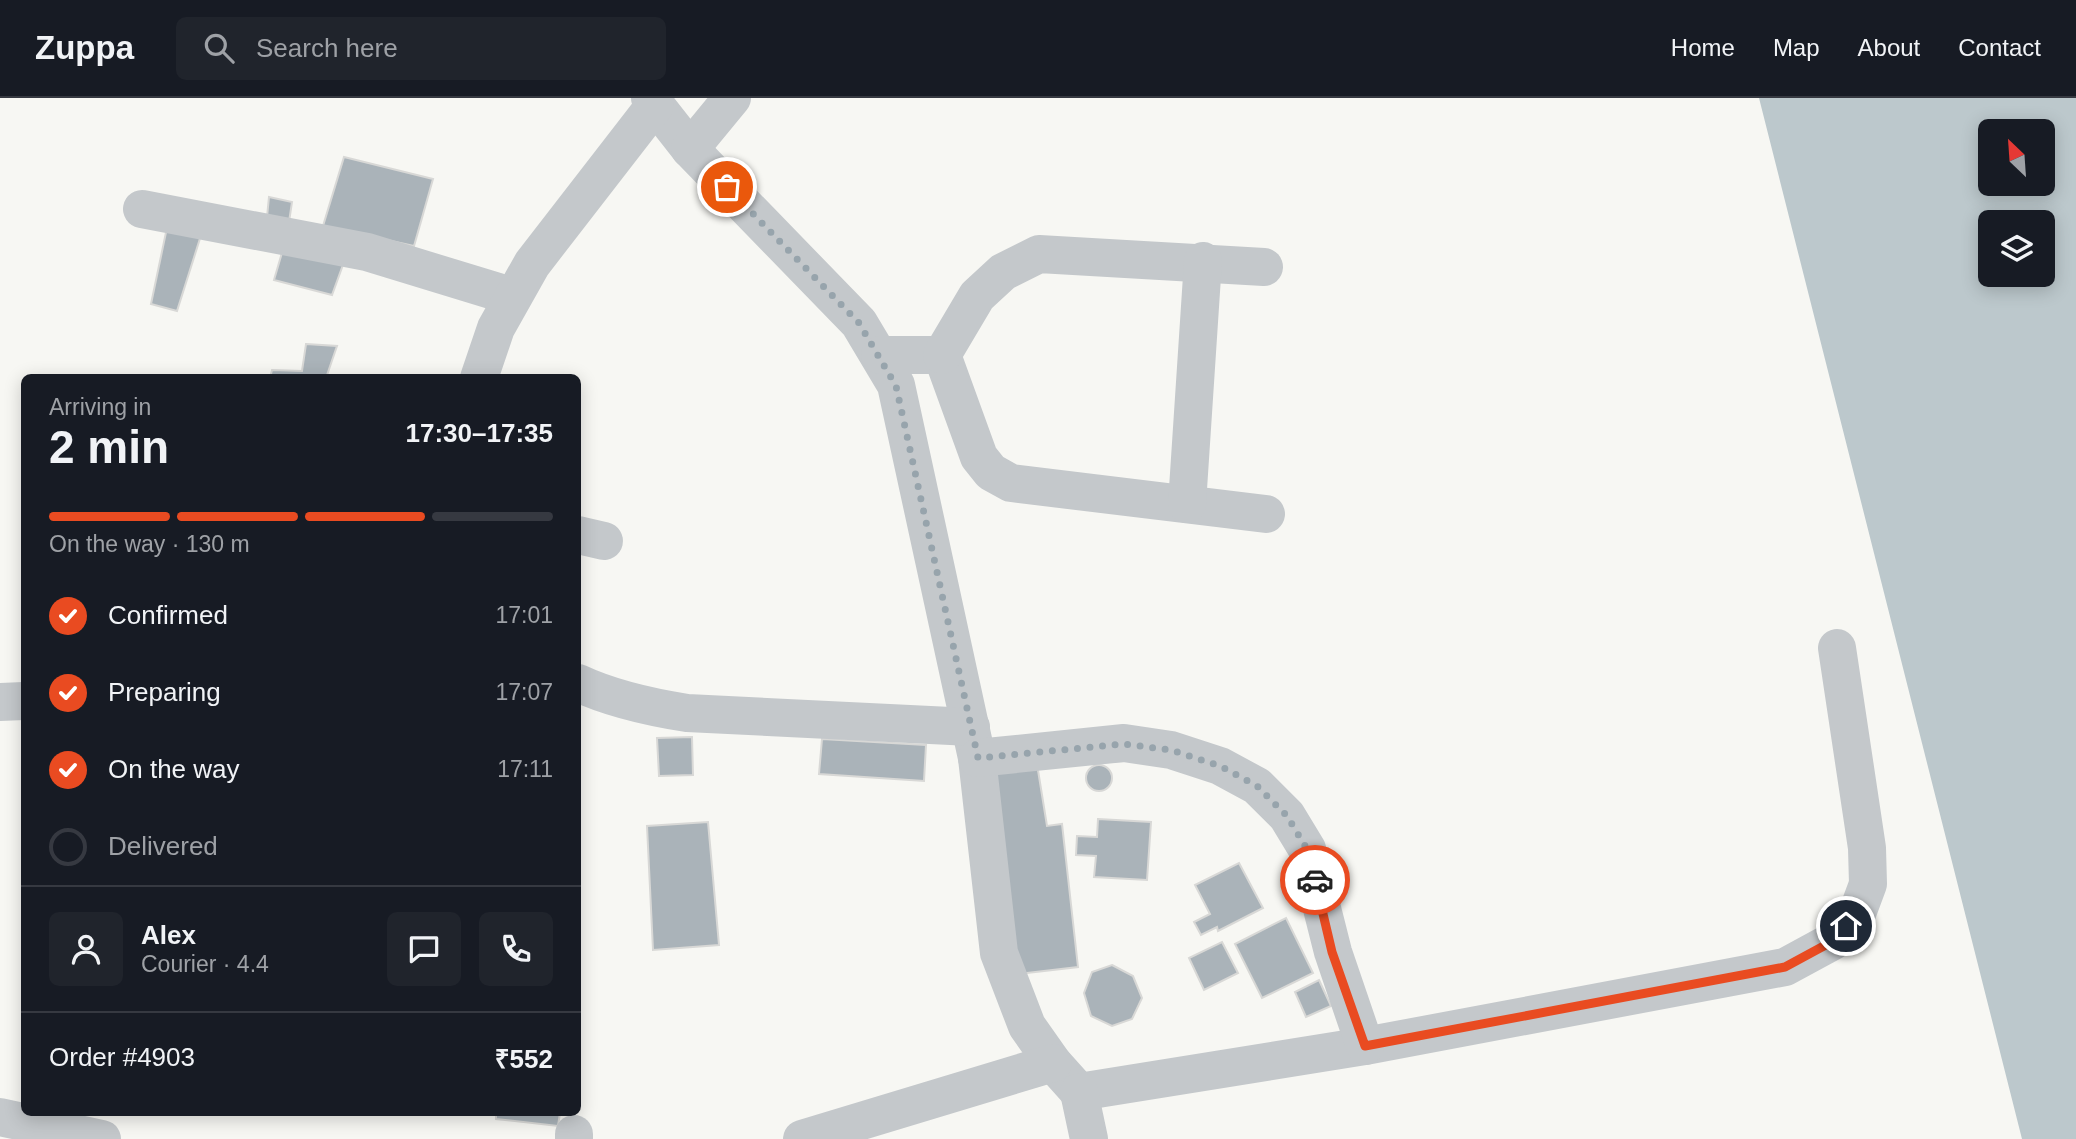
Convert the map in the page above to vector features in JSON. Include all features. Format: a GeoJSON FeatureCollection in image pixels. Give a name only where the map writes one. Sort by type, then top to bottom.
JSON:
{"type":"FeatureCollection","features":[{"type":"Feature","properties":{"kind":"street"},"geometry":{"type":"LineString","coordinates":[[690,149],[732,98]]}},
{"type":"Feature","properties":{"kind":"street"},"geometry":{"type":"LineString","coordinates":[[481,374],[511,296],[531,264],[652,102],[690,149],[859,323],[896,386],[974,743],[999,953],[1027,1026],[1053,1063],[1079,1091],[1089,1139]]}},
{"type":"Feature","properties":{"kind":"street"},"geometry":{"type":"LineString","coordinates":[[142,209],[347,247],[511,296]]}},
{"type":"Feature","properties":{"kind":"street"},"geometry":{"type":"LineString","coordinates":[[942,355],[977,296],[1003,272],[1039,254],[1203,261],[1264,267]]}},
{"type":"Feature","properties":{"kind":"street"},"geometry":{"type":"LineString","coordinates":[[1187,504],[1203,261]]}},
{"type":"Feature","properties":{"kind":"street"},"geometry":{"type":"LineString","coordinates":[[880,355],[942,355]]}},
{"type":"Feature","properties":{"kind":"street"},"geometry":{"type":"LineString","coordinates":[[942,355],[979,457],[991,472],[1011,482],[1266,514]]}},
{"type":"Feature","properties":{"kind":"street"},"geometry":{"type":"LineString","coordinates":[[1079,1091],[1365,1046],[1785,967],[1833,941],[1858,911],[1868,884],[1867,848],[1837,648]]}},
{"type":"Feature","properties":{"kind":"street"},"geometry":{"type":"LineString","coordinates":[[581,684],[637,703],[687,713],[974,743],[1124,744],[1171,750],[1220,766],[1257,786],[1287,816],[1307,849],[1332,952],[1365,1046]]}},
{"type":"Feature","properties":{"kind":"street"},"geometry":{"type":"LineString","coordinates":[[0,702],[21,701]]}},
{"type":"Feature","properties":{"kind":"street"},"geometry":{"type":"LineString","coordinates":[[802,1139],[1053,1063]]}},
{"type":"Feature","properties":{"kind":"street"},"geometry":{"type":"LineString","coordinates":[[0,1117],[102,1139]]}},
{"type":"Feature","properties":{"kind":"shaded area"},"geometry":{"type":"Polygon","coordinates":[[[1759,98],[2076,98],[2076,1139],[2022,1139],[1759,98]]]}},
{"type":"Feature","properties":{"kind":"building"},"geometry":{"type":"Polygon","coordinates":[[[344,157],[433,179],[414,246],[323,226],[344,157]]]}},
{"type":"Feature","properties":{"kind":"building"},"geometry":{"type":"Polygon","coordinates":[[[269,197],[292,202],[289,222],[267,217],[269,197]]]}},
{"type":"Feature","properties":{"kind":"building"},"geometry":{"type":"Polygon","coordinates":[[[169,218],[203,229],[177,311],[151,304],[169,218]]]}},
{"type":"Feature","properties":{"kind":"building"},"geometry":{"type":"Polygon","coordinates":[[[286,239],[348,251],[332,295],[274,280],[286,239]]]}},
{"type":"Feature","properties":{"kind":"building"},"geometry":{"type":"Polygon","coordinates":[[[306,344],[337,346],[327,374],[271,374],[272,370],[302,371],[306,344]]]}},
{"type":"Feature","properties":{"kind":"building"},"geometry":{"type":"Polygon","coordinates":[[[692,737],[693,775],[659,776],[657,738],[692,737]]]}},
{"type":"Feature","properties":{"kind":"building"},"geometry":{"type":"Polygon","coordinates":[[[822,739],[926,745],[924,781],[819,774],[822,739]]]}},
{"type":"Feature","properties":{"kind":"building"},"geometry":{"type":"Polygon","coordinates":[[[1037,764],[1047,826],[1062,824],[1078,967],[1010,975],[993,771],[1037,764]]]}},
{"type":"Feature","properties":{"kind":"building"},"geometry":{"type":"Polygon","coordinates":[[[1099,765],[1108,769],[1112,778],[1108,787],[1099,791],[1090,787],[1086,778],[1090,769],[1099,765]]]}},
{"type":"Feature","properties":{"kind":"building"},"geometry":{"type":"Polygon","coordinates":[[[1098,819],[1151,822],[1147,880],[1094,877],[1096,856],[1076,855],[1077,836],[1097,837],[1098,819]]]}},
{"type":"Feature","properties":{"kind":"building"},"geometry":{"type":"Polygon","coordinates":[[[708,822],[719,945],[653,950],[647,826],[708,822]]]}},
{"type":"Feature","properties":{"kind":"building"},"geometry":{"type":"Polygon","coordinates":[[[1239,863],[1263,908],[1218,931],[1217,927],[1201,935],[1194,922],[1210,914],[1195,885],[1239,863]]]}},
{"type":"Feature","properties":{"kind":"building"},"geometry":{"type":"Polygon","coordinates":[[[1286,918],[1313,973],[1262,998],[1235,944],[1286,918]]]}},
{"type":"Feature","properties":{"kind":"building"},"geometry":{"type":"Polygon","coordinates":[[[1222,942],[1238,973],[1204,990],[1189,958],[1222,942]]]}},
{"type":"Feature","properties":{"kind":"building"},"geometry":{"type":"Polygon","coordinates":[[[1112,965],[1133,976],[1142,998],[1132,1019],[1112,1026],[1091,1016],[1084,993],[1092,972],[1112,965]]]}},
{"type":"Feature","properties":{"kind":"building"},"geometry":{"type":"Polygon","coordinates":[[[1319,980],[1331,1006],[1306,1017],[1295,992],[1319,980]]]}},
{"type":"Feature","properties":{"kind":"building"},"geometry":{"type":"Polygon","coordinates":[[[496,1116],[560,1116],[558,1126],[496,1119],[496,1116]]]}},
{"type":"Feature","properties":{"kind":"way so far"},"geometry":{"type":"LineString","coordinates":[[727,187],[859,323],[896,386],[978,758],[1124,744],[1171,750],[1220,766],[1257,786],[1287,816],[1307,849],[1315,880]]}},
{"type":"Feature","properties":{"kind":"route"},"geometry":{"type":"LineString","coordinates":[[1315,880],[1332,952],[1365,1046],[1785,967],[1833,941],[1846,926]]}}]}
